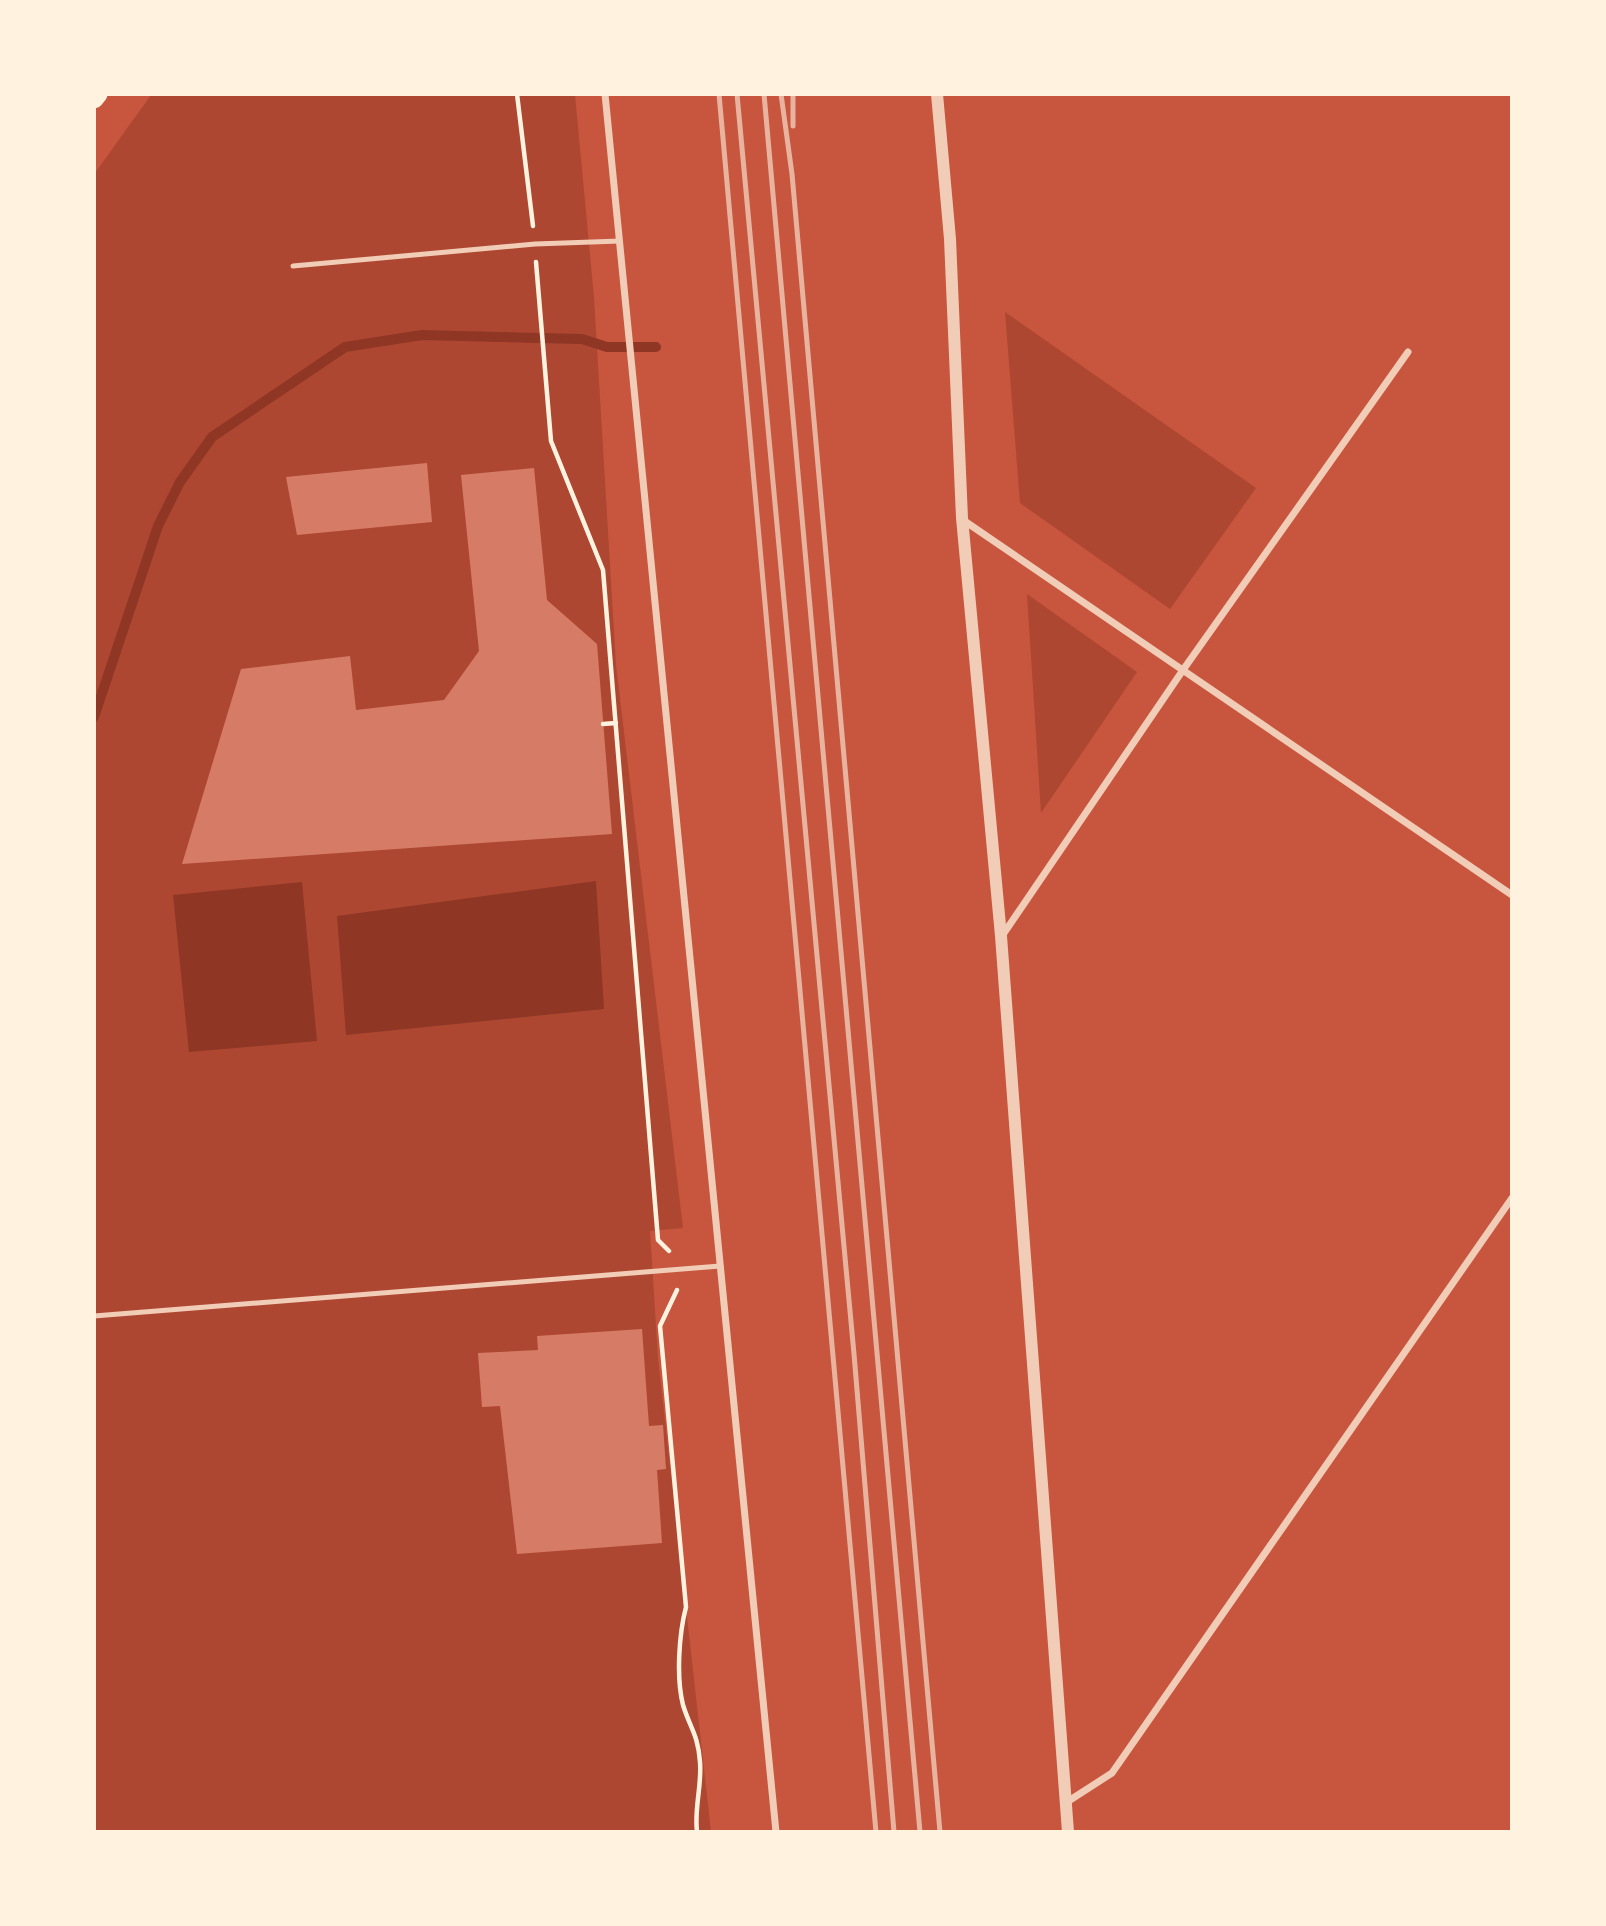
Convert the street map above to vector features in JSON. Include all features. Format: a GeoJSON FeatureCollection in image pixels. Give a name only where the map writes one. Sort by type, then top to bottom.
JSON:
{"type":"FeatureCollection","features":[{"type":"Feature","properties":{"kind":"highway"},"geometry":{"type":"LineString","coordinates":[[94,99],[98,94]]}},
{"type":"Feature","properties":{"kind":"street"},"geometry":{"type":"LineString","coordinates":[[605,94],[633,362],[656,635],[776,1832]]}},
{"type":"Feature","properties":{"kind":"street"},"geometry":{"type":"LineString","coordinates":[[937,94],[950,239],[961,518],[1001,936],[1068,1832]]}},
{"type":"Feature","properties":{"kind":"street"},"geometry":{"type":"LineString","coordinates":[[1001,936],[1183,670],[1408,352]]}},
{"type":"Feature","properties":{"kind":"street"},"geometry":{"type":"LineString","coordinates":[[961,518],[1511,895]]}},
{"type":"Feature","properties":{"kind":"street"},"geometry":{"type":"LineString","coordinates":[[1067,1802],[1112,1773],[1511,1198]]}},
{"type":"Feature","properties":{"kind":"lane"},"geometry":{"type":"LineString","coordinates":[[292,267],[535,244],[620,240]]}},
{"type":"Feature","properties":{"kind":"lane"},"geometry":{"type":"LineString","coordinates":[[94,1316],[720,1266]]}},
{"type":"Feature","properties":{"kind":"path"},"geometry":{"type":"LineString","coordinates":[[517,94],[535,244],[551,441],[603,570],[658,1240],[669,1251],[676,1269],[677,1289],[660,1325],[686,1608],[679,1634],[683,1704],[698,1737],[702,1786],[695,1817],[697,1832]]}},
{"type":"Feature","properties":{"kind":"path"},"geometry":{"type":"LineString","coordinates":[[603,724],[616,723]]}},
{"type":"Feature","properties":{"kind":"shaded area"},"geometry":{"type":"Polygon","coordinates":[[[151,95],[575,95],[594,297],[616,665],[683,1228],[650,1231],[658,1358],[711,1831],[95,1832],[95,173],[151,95]]]}},
{"type":"Feature","properties":{"kind":"shaded area"},"geometry":{"type":"Polygon","coordinates":[[[1005,312],[1256,488],[1170,609],[1020,503],[1005,312]]]}},
{"type":"Feature","properties":{"kind":"shaded area"},"geometry":{"type":"Polygon","coordinates":[[[1027,594],[1137,672],[1041,813],[1027,594]]]}},
{"type":"Feature","properties":{"kind":"shaded area"},"geometry":{"type":"Polygon","coordinates":[[[596,881],[604,1009],[346,1035],[337,916],[596,881]]]}},
{"type":"Feature","properties":{"kind":"shaded area"},"geometry":{"type":"Polygon","coordinates":[[[302,882],[317,1041],[189,1052],[173,895],[302,882]]]}},
{"type":"Feature","properties":{"kind":"building"},"geometry":{"type":"Polygon","coordinates":[[[427,463],[432,522],[297,535],[286,477],[427,463]]]}},
{"type":"Feature","properties":{"kind":"building"},"geometry":{"type":"Polygon","coordinates":[[[534,468],[547,600],[597,644],[612,834],[182,864],[241,669],[350,656],[356,710],[444,700],[479,651],[461,475],[534,468]]]}},
{"type":"Feature","properties":{"kind":"building"},"geometry":{"type":"Polygon","coordinates":[[[642,1329],[649,1426],[663,1425],[666,1469],[657,1470],[662,1543],[517,1554],[500,1406],[482,1407],[478,1353],[538,1350],[537,1336],[642,1329]]]}},
{"type":"Feature","properties":{"kind":"waterway"},"geometry":{"type":"LineString","coordinates":[[94,717],[158,526],[180,482],[212,437],[345,347],[422,335],[582,339],[607,347],[656,347]]}},
{"type":"Feature","properties":{"kind":"railway"},"geometry":{"type":"LineString","coordinates":[[719,94],[876,1832]]}},
{"type":"Feature","properties":{"kind":"railway"},"geometry":{"type":"LineString","coordinates":[[737,94],[854,1354],[894,1832]]}},
{"type":"Feature","properties":{"kind":"railway"},"geometry":{"type":"LineString","coordinates":[[764,94],[920,1832]]}},
{"type":"Feature","properties":{"kind":"railway"},"geometry":{"type":"LineString","coordinates":[[781,94],[792,174],[940,1832]]}},
{"type":"Feature","properties":{"kind":"railway"},"geometry":{"type":"LineString","coordinates":[[793,94],[793,126]]}}]}
